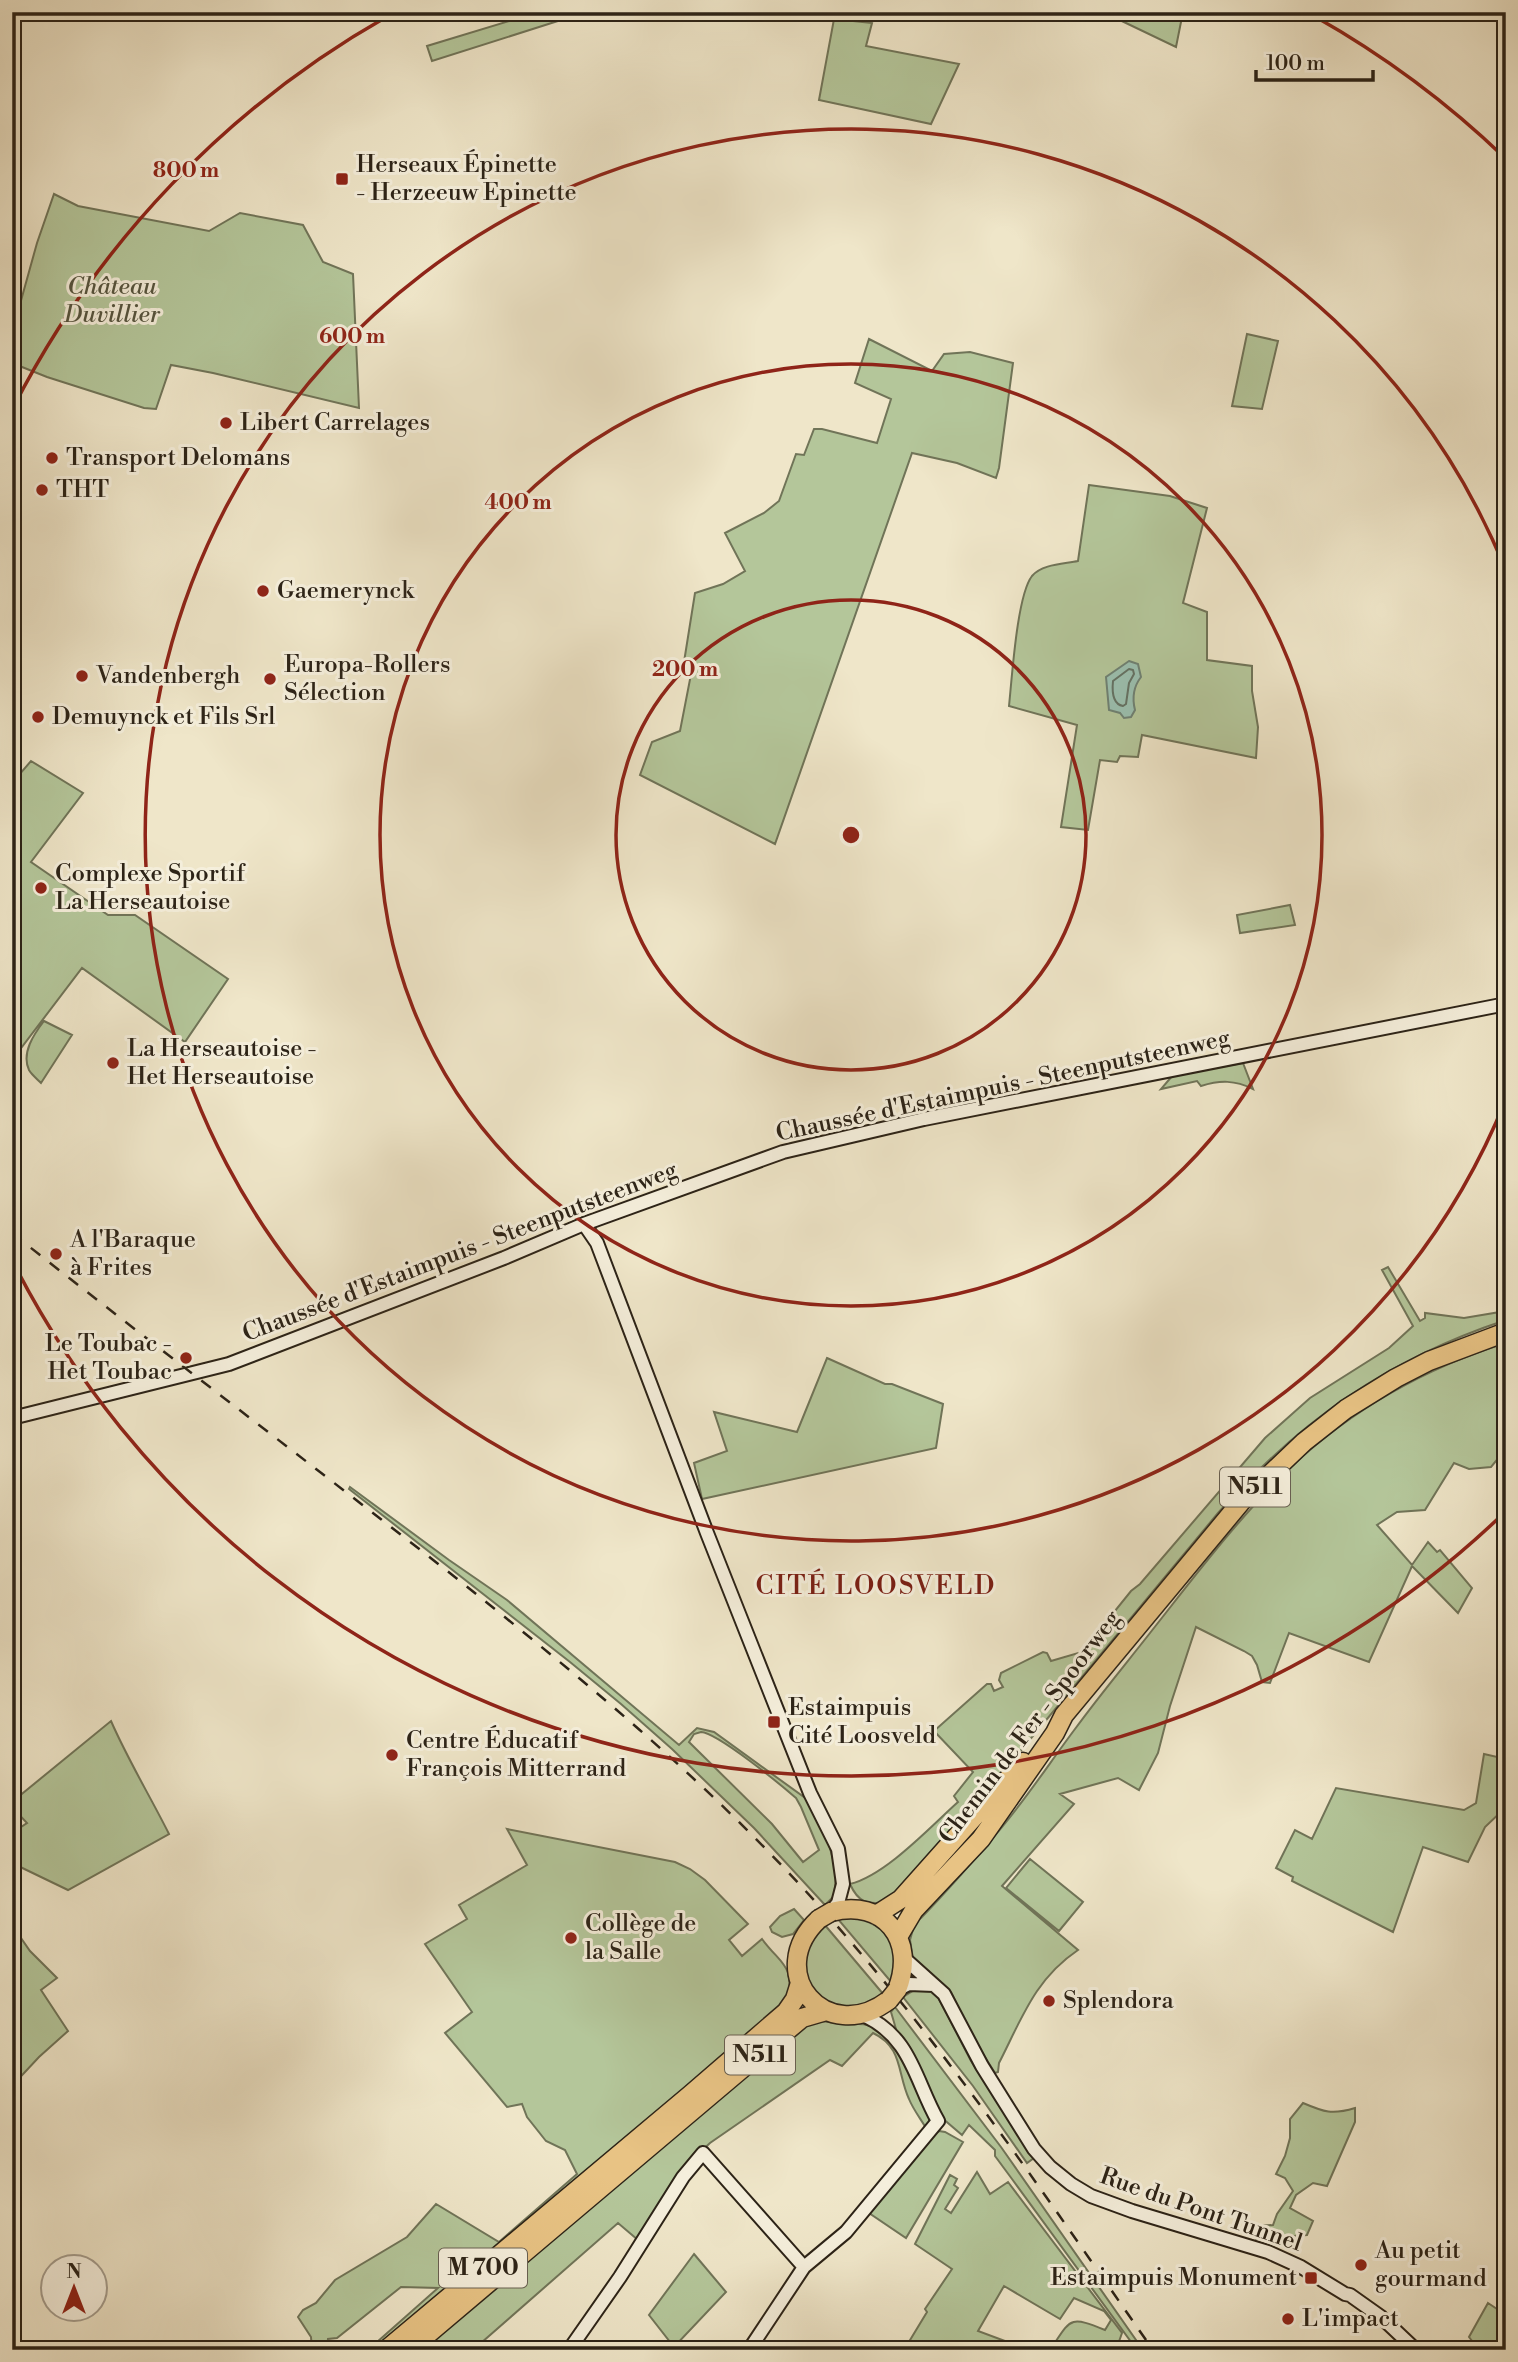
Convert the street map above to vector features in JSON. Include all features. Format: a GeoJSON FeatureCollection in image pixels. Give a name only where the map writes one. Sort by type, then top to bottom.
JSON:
{"type":"FeatureCollection","features":[{"type":"Feature","properties":{"kind":"highway","name":"Chemin de Fer - Spoorweg"},"geometry":{"type":"LineString","coordinates":[[869,1912],[901,1899],[1064,1715],[1241,1502],[1304,1442],[1346,1409],[1396,1378],[1429,1361],[1506,1332]]}},
{"type":"Feature","properties":{"kind":"highway","name":"Chemin de Fer - Spoorweg"},"geometry":{"type":"LineString","coordinates":[[898,1937],[914,1910],[981,1839],[1048,1743],[1064,1715]]}},
{"type":"Feature","properties":{"kind":"highway"},"geometry":{"type":"LineString","coordinates":[[847,1909],[869,1912],[888,1924],[898,1937],[905,1959],[903,1974],[893,1995],[875,2011],[850,2017],[826,2011],[811,1999],[800,1983],[797,1954],[802,1939],[825,1915],[847,1909]]}},
{"type":"Feature","properties":{"kind":"highway","name":"N511"},"geometry":{"type":"LineString","coordinates":[[586,2192],[786,2012],[795,1999],[800,1983]]}},
{"type":"Feature","properties":{"kind":"highway","name":"N511"},"geometry":{"type":"LineString","coordinates":[[586,2192],[803,2018],[826,2011]]}},
{"type":"Feature","properties":{"kind":"highway","name":"M 700"},"geometry":{"type":"LineString","coordinates":[[386,2350],[586,2192]]}},
{"type":"Feature","properties":{"kind":"highway","name":"M 700"},"geometry":{"type":"LineString","coordinates":[[409,2350],[586,2192]]}},
{"type":"Feature","properties":{"kind":"main road","name":"Chaussée d'Estaimpuis - Steenputsteenweg"},"geometry":{"type":"LineString","coordinates":[[12,1418],[229,1364],[504,1258],[584,1224],[783,1152],[924,1119],[1506,1004]]}},
{"type":"Feature","properties":{"kind":"main road"},"geometry":{"type":"LineString","coordinates":[[584,1224],[597,1243],[706,1533],[800,1767],[833,1838],[841,1864],[843,1884],[838,1903],[825,1915]]}},
{"type":"Feature","properties":{"kind":"main road"},"geometry":{"type":"LineString","coordinates":[[843,1884],[853,1902],[869,1912]]}},
{"type":"Feature","properties":{"kind":"main road","name":"Rue du Pont Tunnel"},"geometry":{"type":"LineString","coordinates":[[905,1959],[944,1994],[982,2066],[1034,2149],[1050,2167],[1072,2184],[1091,2196],[1132,2211],[1268,2252],[1301,2267],[1350,2295],[1381,2317],[1416,2350]]}},
{"type":"Feature","properties":{"kind":"main road"},"geometry":{"type":"LineString","coordinates":[[891,2034],[885,2013],[893,1995],[909,1984],[934,1984]]}},
{"type":"Feature","properties":{"kind":"main road"},"geometry":{"type":"LineString","coordinates":[[749,2350],[804,2267],[846,2232],[938,2121],[908,2055],[891,2034],[863,2015]]}},
{"type":"Feature","properties":{"kind":"main road"},"geometry":{"type":"LineString","coordinates":[[569,2350],[620,2277],[683,2177],[703,2154],[804,2267]]}},
{"type":"Feature","properties":{"kind":"green space"},"geometry":{"type":"Polygon","coordinates":[[[517,12],[630,12],[561,20],[432,61],[427,46],[516,19],[517,12]]]}},
{"type":"Feature","properties":{"kind":"green space"},"geometry":{"type":"Polygon","coordinates":[[[1103,12],[1183,12],[1176,47],[1103,12]]]}},
{"type":"Feature","properties":{"kind":"green space"},"geometry":{"type":"Polygon","coordinates":[[[834,19],[872,23],[866,46],[959,64],[931,124],[819,100],[834,19]]]}},
{"type":"Feature","properties":{"kind":"green space","name":"Château Duvillier"},"geometry":{"type":"Polygon","coordinates":[[[54,194],[78,206],[209,231],[240,213],[303,225],[323,262],[353,274],[359,408],[171,365],[156,409],[144,408],[12,363],[12,333],[37,243],[54,194]]]}},
{"type":"Feature","properties":{"kind":"green space"},"geometry":{"type":"Polygon","coordinates":[[[1247,334],[1278,341],[1262,409],[1232,406],[1247,334]]]}},
{"type":"Feature","properties":{"kind":"green space"},"geometry":{"type":"Polygon","coordinates":[[[869,339],[932,371],[944,354],[970,352],[1013,363],[999,468],[996,478],[957,463],[912,453],[775,844],[640,775],[652,742],[680,731],[693,664],[684,662],[695,593],[723,584],[745,571],[725,533],[764,513],[779,501],[796,454],[804,455],[814,429],[877,443],[891,399],[855,383],[869,339]]]}},
{"type":"Feature","properties":{"kind":"green space"},"geometry":{"type":"Polygon","coordinates":[[[1089,485],[1170,496],[1207,508],[1183,603],[1207,612],[1207,660],[1252,666],[1252,691],[1258,727],[1256,758],[1142,735],[1138,757],[1120,756],[1117,762],[1100,760],[1088,830],[1061,827],[1077,725],[1009,706],[1016,638],[1027,586],[1032,576],[1041,569],[1078,561],[1089,485]]]}},
{"type":"Feature","properties":{"kind":"green space","name":"Complexe Sportif La Herseautoise"},"geometry":{"type":"Polygon","coordinates":[[[31,761],[83,793],[31,862],[108,915],[135,915],[228,979],[185,1042],[82,968],[12,1060],[12,783],[31,761]]]}},
{"type":"Feature","properties":{"kind":"green space"},"geometry":{"type":"Polygon","coordinates":[[[1290,905],[1295,925],[1240,933],[1237,915],[1290,905]]]}},
{"type":"Feature","properties":{"kind":"green space"},"geometry":{"type":"Polygon","coordinates":[[[44,1021],[72,1035],[41,1083],[29,1070],[27,1057],[33,1038],[44,1021]]]}},
{"type":"Feature","properties":{"kind":"green space"},"geometry":{"type":"Polygon","coordinates":[[[1243,1063],[1253,1089],[1227,1082],[1201,1086],[1197,1081],[1161,1089],[1173,1075],[1243,1063]]]}},
{"type":"Feature","properties":{"kind":"green space"},"geometry":{"type":"Polygon","coordinates":[[[1388,1267],[1420,1321],[1425,1318],[1425,1313],[1464,1318],[1506,1311],[1506,1320],[1463,1336],[1384,1374],[1314,1422],[1281,1450],[1218,1513],[974,1807],[886,1902],[868,1902],[856,1895],[850,1884],[878,1871],[921,1837],[958,1802],[954,1796],[973,1772],[934,1731],[987,1684],[991,1684],[994,1691],[1003,1687],[999,1680],[1001,1673],[1043,1652],[1047,1653],[1051,1661],[1082,1652],[1131,1591],[1140,1584],[1265,1438],[1310,1398],[1389,1348],[1413,1326],[1382,1270],[1388,1267]]]}},
{"type":"Feature","properties":{"kind":"green space"},"geometry":{"type":"Polygon","coordinates":[[[1506,1343],[1506,1449],[1491,1467],[1469,1469],[1454,1463],[1425,1510],[1397,1512],[1377,1525],[1412,1565],[1428,1542],[1437,1552],[1440,1550],[1472,1588],[1458,1613],[1412,1566],[1369,1662],[1289,1633],[1270,1683],[1262,1682],[1252,1656],[1196,1627],[1158,1753],[1139,1790],[1118,1778],[1060,1794],[1074,1804],[1002,1886],[1078,1950],[1063,1961],[1031,2000],[999,2063],[998,2072],[995,2073],[971,2035],[951,1992],[913,1959],[910,1940],[915,1922],[942,1896],[1002,1827],[1093,1705],[1235,1526],[1291,1467],[1339,1427],[1391,1393],[1448,1364],[1506,1343]]]}},
{"type":"Feature","properties":{"kind":"green space"},"geometry":{"type":"Polygon","coordinates":[[[827,1358],[885,1384],[892,1384],[943,1404],[936,1448],[702,1499],[694,1463],[727,1451],[714,1412],[797,1432],[827,1358]]]}},
{"type":"Feature","properties":{"kind":"green space"},"geometry":{"type":"Polygon","coordinates":[[[350,1487],[507,1600],[679,1745],[697,1728],[714,1732],[808,1800],[828,1841],[834,1863],[834,1896],[825,1905],[754,1828],[621,1704],[349,1489],[350,1487]],[[701,1732],[694,1734],[689,1742],[772,1824],[803,1862],[819,1850],[796,1798],[749,1761],[701,1732]]]}},
{"type":"Feature","properties":{"kind":"green space"},"geometry":{"type":"Polygon","coordinates":[[[111,1721],[169,1834],[68,1890],[12,1863],[12,1833],[27,1823],[12,1807],[12,1802],[111,1721]]]}},
{"type":"Feature","properties":{"kind":"green space"},"geometry":{"type":"Polygon","coordinates":[[[1484,1754],[1502,1758],[1506,1766],[1506,1807],[1485,1827],[1468,1862],[1423,1847],[1393,1932],[1292,1881],[1293,1877],[1276,1868],[1295,1830],[1312,1839],[1336,1788],[1464,1810],[1476,1803],[1484,1754]]]}},
{"type":"Feature","properties":{"kind":"green space"},"geometry":{"type":"Polygon","coordinates":[[[507,1829],[675,1862],[690,1869],[705,1880],[748,1924],[729,1940],[742,1956],[762,1939],[785,1966],[789,1980],[788,2002],[379,2350],[368,2350],[438,2288],[401,2287],[337,2338],[328,2339],[327,2350],[312,2350],[311,2337],[298,2317],[303,2310],[316,2303],[335,2280],[407,2237],[436,2204],[499,2242],[577,2174],[565,2150],[546,2141],[527,2117],[522,2104],[507,2107],[445,2033],[472,2012],[425,1944],[467,1919],[459,1905],[527,1865],[507,1829]]]}},
{"type":"Feature","properties":{"kind":"green space"},"geometry":{"type":"Polygon","coordinates":[[[1030,1859],[1083,1902],[1059,1931],[1006,1888],[1030,1859]]]}},
{"type":"Feature","properties":{"kind":"green space"},"geometry":{"type":"Polygon","coordinates":[[[794,1909],[804,1920],[793,1934],[782,1937],[772,1932],[770,1927],[780,1916],[794,1909]]]}},
{"type":"Feature","properties":{"kind":"green space"},"geometry":{"type":"Polygon","coordinates":[[[863,1917],[884,1930],[893,1943],[892,1983],[837,1918],[863,1917]]]}},
{"type":"Feature","properties":{"kind":"green space"},"geometry":{"type":"Polygon","coordinates":[[[824,1924],[884,1995],[877,2001],[847,2010],[820,1998],[807,1981],[804,1953],[824,1924]]]}},
{"type":"Feature","properties":{"kind":"green space"},"geometry":{"type":"Polygon","coordinates":[[[12,1925],[30,1951],[57,1978],[41,1990],[68,2031],[12,2086],[12,1925]]]}},
{"type":"Feature","properties":{"kind":"green space"},"geometry":{"type":"Polygon","coordinates":[[[922,1988],[932,1991],[938,1997],[971,2061],[1034,2158],[1027,2163],[973,2086],[903,1997],[922,1988]]]}},
{"type":"Feature","properties":{"kind":"green space"},"geometry":{"type":"Polygon","coordinates":[[[895,2007],[1001,2147],[1143,2350],[1137,2350],[995,2156],[995,2150],[969,2125],[962,2135],[941,2117],[894,2032],[896,2029],[891,2012],[895,2007]]]}},
{"type":"Feature","properties":{"kind":"green space"},"geometry":{"type":"Polygon","coordinates":[[[808,2021],[865,2024],[879,2030],[889,2039],[906,2064],[929,2117],[926,2128],[909,2099],[894,2053],[883,2039],[873,2033],[842,2066],[830,2060],[710,2143],[696,2156],[638,2240],[618,2223],[473,2350],[418,2350],[808,2021]]]}},
{"type":"Feature","properties":{"kind":"green space"},"geometry":{"type":"Polygon","coordinates":[[[1303,2103],[1328,2112],[1355,2108],[1355,2122],[1327,2186],[1313,2183],[1296,2195],[1290,2208],[1313,2221],[1307,2235],[1256,2239],[1253,2226],[1273,2225],[1277,2214],[1293,2191],[1285,2178],[1276,2174],[1290,2138],[1290,2119],[1303,2103]]]}},
{"type":"Feature","properties":{"kind":"green space"},"geometry":{"type":"Polygon","coordinates":[[[939,2131],[963,2142],[906,2238],[869,2213],[933,2134],[939,2131]]]}},
{"type":"Feature","properties":{"kind":"green space"},"geometry":{"type":"Polygon","coordinates":[[[977,2172],[990,2194],[1008,2182],[1122,2333],[1116,2350],[1050,2350],[1072,2323],[1084,2322],[1105,2330],[1111,2320],[1104,2311],[1074,2298],[1060,2319],[1004,2286],[978,2331],[1029,2350],[904,2350],[927,2312],[925,2309],[952,2269],[915,2244],[950,2175],[957,2179],[954,2185],[958,2188],[945,2209],[951,2213],[977,2172]]]}},
{"type":"Feature","properties":{"kind":"green space"},"geometry":{"type":"Polygon","coordinates":[[[694,2254],[726,2292],[674,2347],[649,2315],[694,2254]]]}},
{"type":"Feature","properties":{"kind":"green space"},"geometry":{"type":"Polygon","coordinates":[[[1488,2303],[1506,2315],[1506,2350],[1499,2350],[1496,2345],[1476,2346],[1469,2337],[1488,2303]]]}},
{"type":"Feature","properties":{"kind":"water"},"geometry":{"type":"Polygon","coordinates":[[[1129,661],[1138,664],[1141,677],[1134,692],[1135,710],[1131,717],[1124,718],[1120,713],[1109,710],[1106,677],[1129,661]]]}},
{"type":"Feature","properties":{"kind":"railway"},"geometry":{"type":"LineString","coordinates":[[12,1233],[534,1641],[663,1751],[745,1828],[836,1925],[932,2042],[978,2102],[1153,2350]]}},
{"type":"Feature","properties":{"kind":"place","name":"Herseaux Épinette - Herzeeuw Epinette"},"geometry":{"type":"Point","coordinates":[342,179]}},
{"type":"Feature","properties":{"kind":"place","name":"Libert Carrelages"},"geometry":{"type":"Point","coordinates":[226,423]}},
{"type":"Feature","properties":{"kind":"place","name":"Transport Delomans"},"geometry":{"type":"Point","coordinates":[52,458]}},
{"type":"Feature","properties":{"kind":"place","name":"THT"},"geometry":{"type":"Point","coordinates":[42,490]}},
{"type":"Feature","properties":{"kind":"place","name":"Gaemerynck"},"geometry":{"type":"Point","coordinates":[263,591]}},
{"type":"Feature","properties":{"kind":"place","name":"Vandenbergh"},"geometry":{"type":"Point","coordinates":[82,676]}},
{"type":"Feature","properties":{"kind":"place","name":"Europa-Rollers Sélection"},"geometry":{"type":"Point","coordinates":[270,679]}},
{"type":"Feature","properties":{"kind":"place","name":"Demuynck et Fils Srl"},"geometry":{"type":"Point","coordinates":[38,717]}},
{"type":"Feature","properties":{"kind":"place","name":"Complexe Sportif La Herseautoise"},"geometry":{"type":"Point","coordinates":[41,888]}},
{"type":"Feature","properties":{"kind":"place","name":"La Herseautoise - Het Herseautoise"},"geometry":{"type":"Point","coordinates":[113,1063]}},
{"type":"Feature","properties":{"kind":"place","name":"A l'Baraque à Frites"},"geometry":{"type":"Point","coordinates":[56,1254]}},
{"type":"Feature","properties":{"kind":"place","name":"Le Toubac - Het Toubac"},"geometry":{"type":"Point","coordinates":[186,1358]}},
{"type":"Feature","properties":{"kind":"place","name":"Estaimpuis Cité Loosveld"},"geometry":{"type":"Point","coordinates":[774,1722]}},
{"type":"Feature","properties":{"kind":"place","name":"Centre Éducatif François Mitterrand"},"geometry":{"type":"Point","coordinates":[392,1755]}},
{"type":"Feature","properties":{"kind":"place","name":"Collège de la Salle"},"geometry":{"type":"Point","coordinates":[571,1938]}},
{"type":"Feature","properties":{"kind":"place","name":"Splendora"},"geometry":{"type":"Point","coordinates":[1049,2001]}},
{"type":"Feature","properties":{"kind":"place","name":"Au petit gourmand"},"geometry":{"type":"Point","coordinates":[1361,2265]}},
{"type":"Feature","properties":{"kind":"place","name":"Estaimpuis Monument"},"geometry":{"type":"Point","coordinates":[1311,2278]}},
{"type":"Feature","properties":{"kind":"place","name":"L'impact"},"geometry":{"type":"Point","coordinates":[1288,2319]}},
{"type":"Feature","properties":{"kind":"district","name":"CITÉ LOOSVELD"},"geometry":{"type":"Point","coordinates":[876,1586]}}]}
